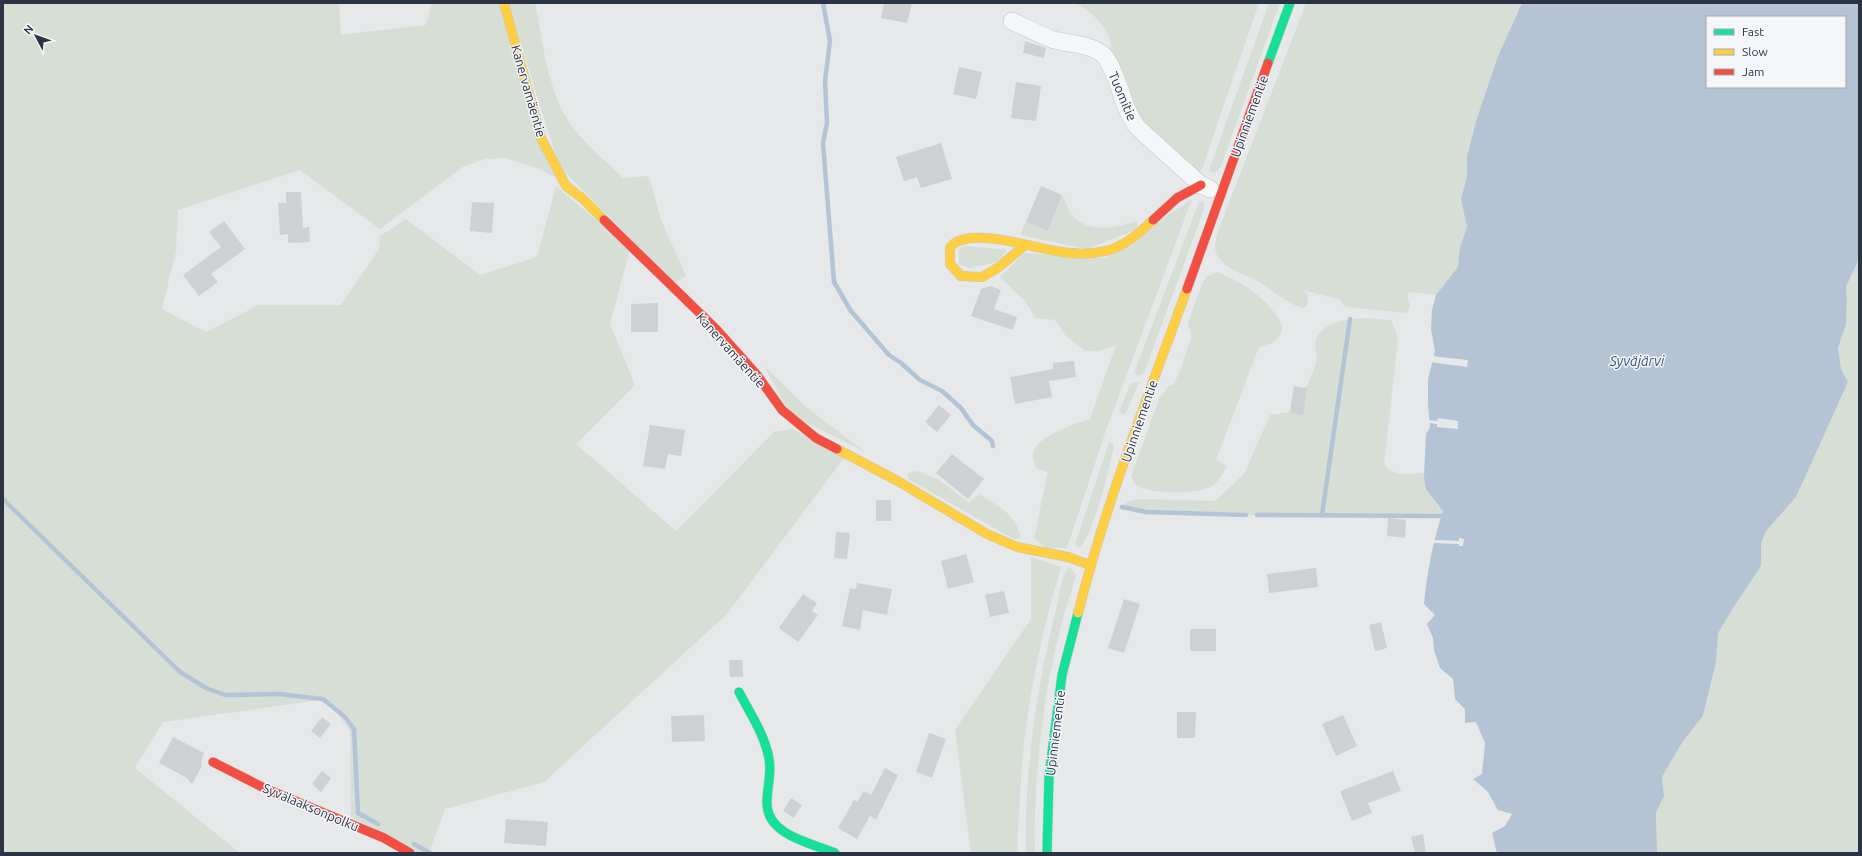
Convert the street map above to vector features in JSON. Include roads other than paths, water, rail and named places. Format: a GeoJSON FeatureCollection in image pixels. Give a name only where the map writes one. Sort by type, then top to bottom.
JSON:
{"type":"FeatureCollection","features":[{"type":"Feature","properties":{"kind":"street","name":"Kanervamäentie"},"geometry":{"type":"LineString","coordinates":[[504,3],[540,138],[566,186],[583,199],[716,330],[757,375],[782,410],[816,438],[896,480],[987,534],[1017,547],[1068,557],[1090,565]]}},
{"type":"Feature","properties":{"kind":"street","name":"Upinniementie"},"geometry":{"type":"LineString","coordinates":[[1047,853],[1049,776],[1062,675],[1090,565],[1132,438],[1222,194],[1290,3]]}},
{"type":"Feature","properties":{"kind":"street","name":"Tuomitie"},"geometry":{"type":"LineString","coordinates":[[1012,21],[1050,39],[1093,49],[1105,57],[1112,70],[1131,119],[1138,128],[1201,185],[1222,194]]}},
{"type":"Feature","properties":{"kind":"street"},"geometry":{"type":"LineString","coordinates":[[1024,246],[999,267],[982,276],[961,276],[950,264],[949,252],[951,246],[955,243],[972,238],[1068,252],[1108,252],[1122,245],[1142,231],[1175,199],[1201,185]]}},
{"type":"Feature","properties":{"kind":"street"},"geometry":{"type":"LineString","coordinates":[[739,692],[759,730],[766,750],[770,771],[767,789],[767,806],[771,822],[781,831],[835,853]]}},
{"type":"Feature","properties":{"kind":"street","name":"Syvälaaksonpolku"},"geometry":{"type":"LineString","coordinates":[[213,762],[264,788],[384,838],[410,853]]}},
{"type":"Feature","properties":{"kind":"water","name":"Syväjärvi"},"geometry":{"type":"Polygon","coordinates":[[[1522,3],[1859,3],[1859,259],[1846,287],[1846,324],[1838,348],[1841,369],[1848,382],[1796,497],[1766,531],[1761,544],[1761,566],[1718,633],[1716,662],[1703,716],[1683,741],[1662,777],[1664,796],[1656,813],[1657,853],[1497,853],[1492,833],[1505,826],[1512,814],[1498,810],[1488,792],[1473,779],[1482,774],[1485,743],[1476,722],[1465,723],[1465,709],[1455,699],[1453,679],[1440,668],[1434,650],[1433,638],[1427,624],[1435,615],[1424,604],[1431,557],[1443,511],[1426,489],[1424,477],[1426,434],[1430,427],[1428,379],[1435,351],[1431,329],[1432,310],[1436,295],[1458,267],[1460,247],[1467,227],[1461,199],[1467,176],[1467,156],[1477,118],[1498,56],[1522,3]]]}},
{"type":"Feature","properties":{"kind":"waterway"},"geometry":{"type":"LineString","coordinates":[[823,3],[830,41],[825,81],[827,123],[823,143],[834,282],[851,311],[889,355],[901,363],[920,380],[942,391],[961,408],[973,425],[992,441],[993,446]]}},
{"type":"Feature","properties":{"kind":"waterway"},"geometry":{"type":"LineString","coordinates":[[1322,515],[1350,319]]}},
{"type":"Feature","properties":{"kind":"waterway"},"geometry":{"type":"LineString","coordinates":[[3,499],[180,672],[206,688],[225,695],[279,694],[323,699],[345,717],[354,729],[358,813],[378,824]]}},
{"type":"Feature","properties":{"kind":"waterway"},"geometry":{"type":"LineString","coordinates":[[1122,507],[1146,512],[1246,515]]}},
{"type":"Feature","properties":{"kind":"waterway"},"geometry":{"type":"LineString","coordinates":[[1257,515],[1441,516]]}},
{"type":"Feature","properties":{"kind":"waterway"},"geometry":{"type":"LineString","coordinates":[[414,844],[430,853]]}}]}
